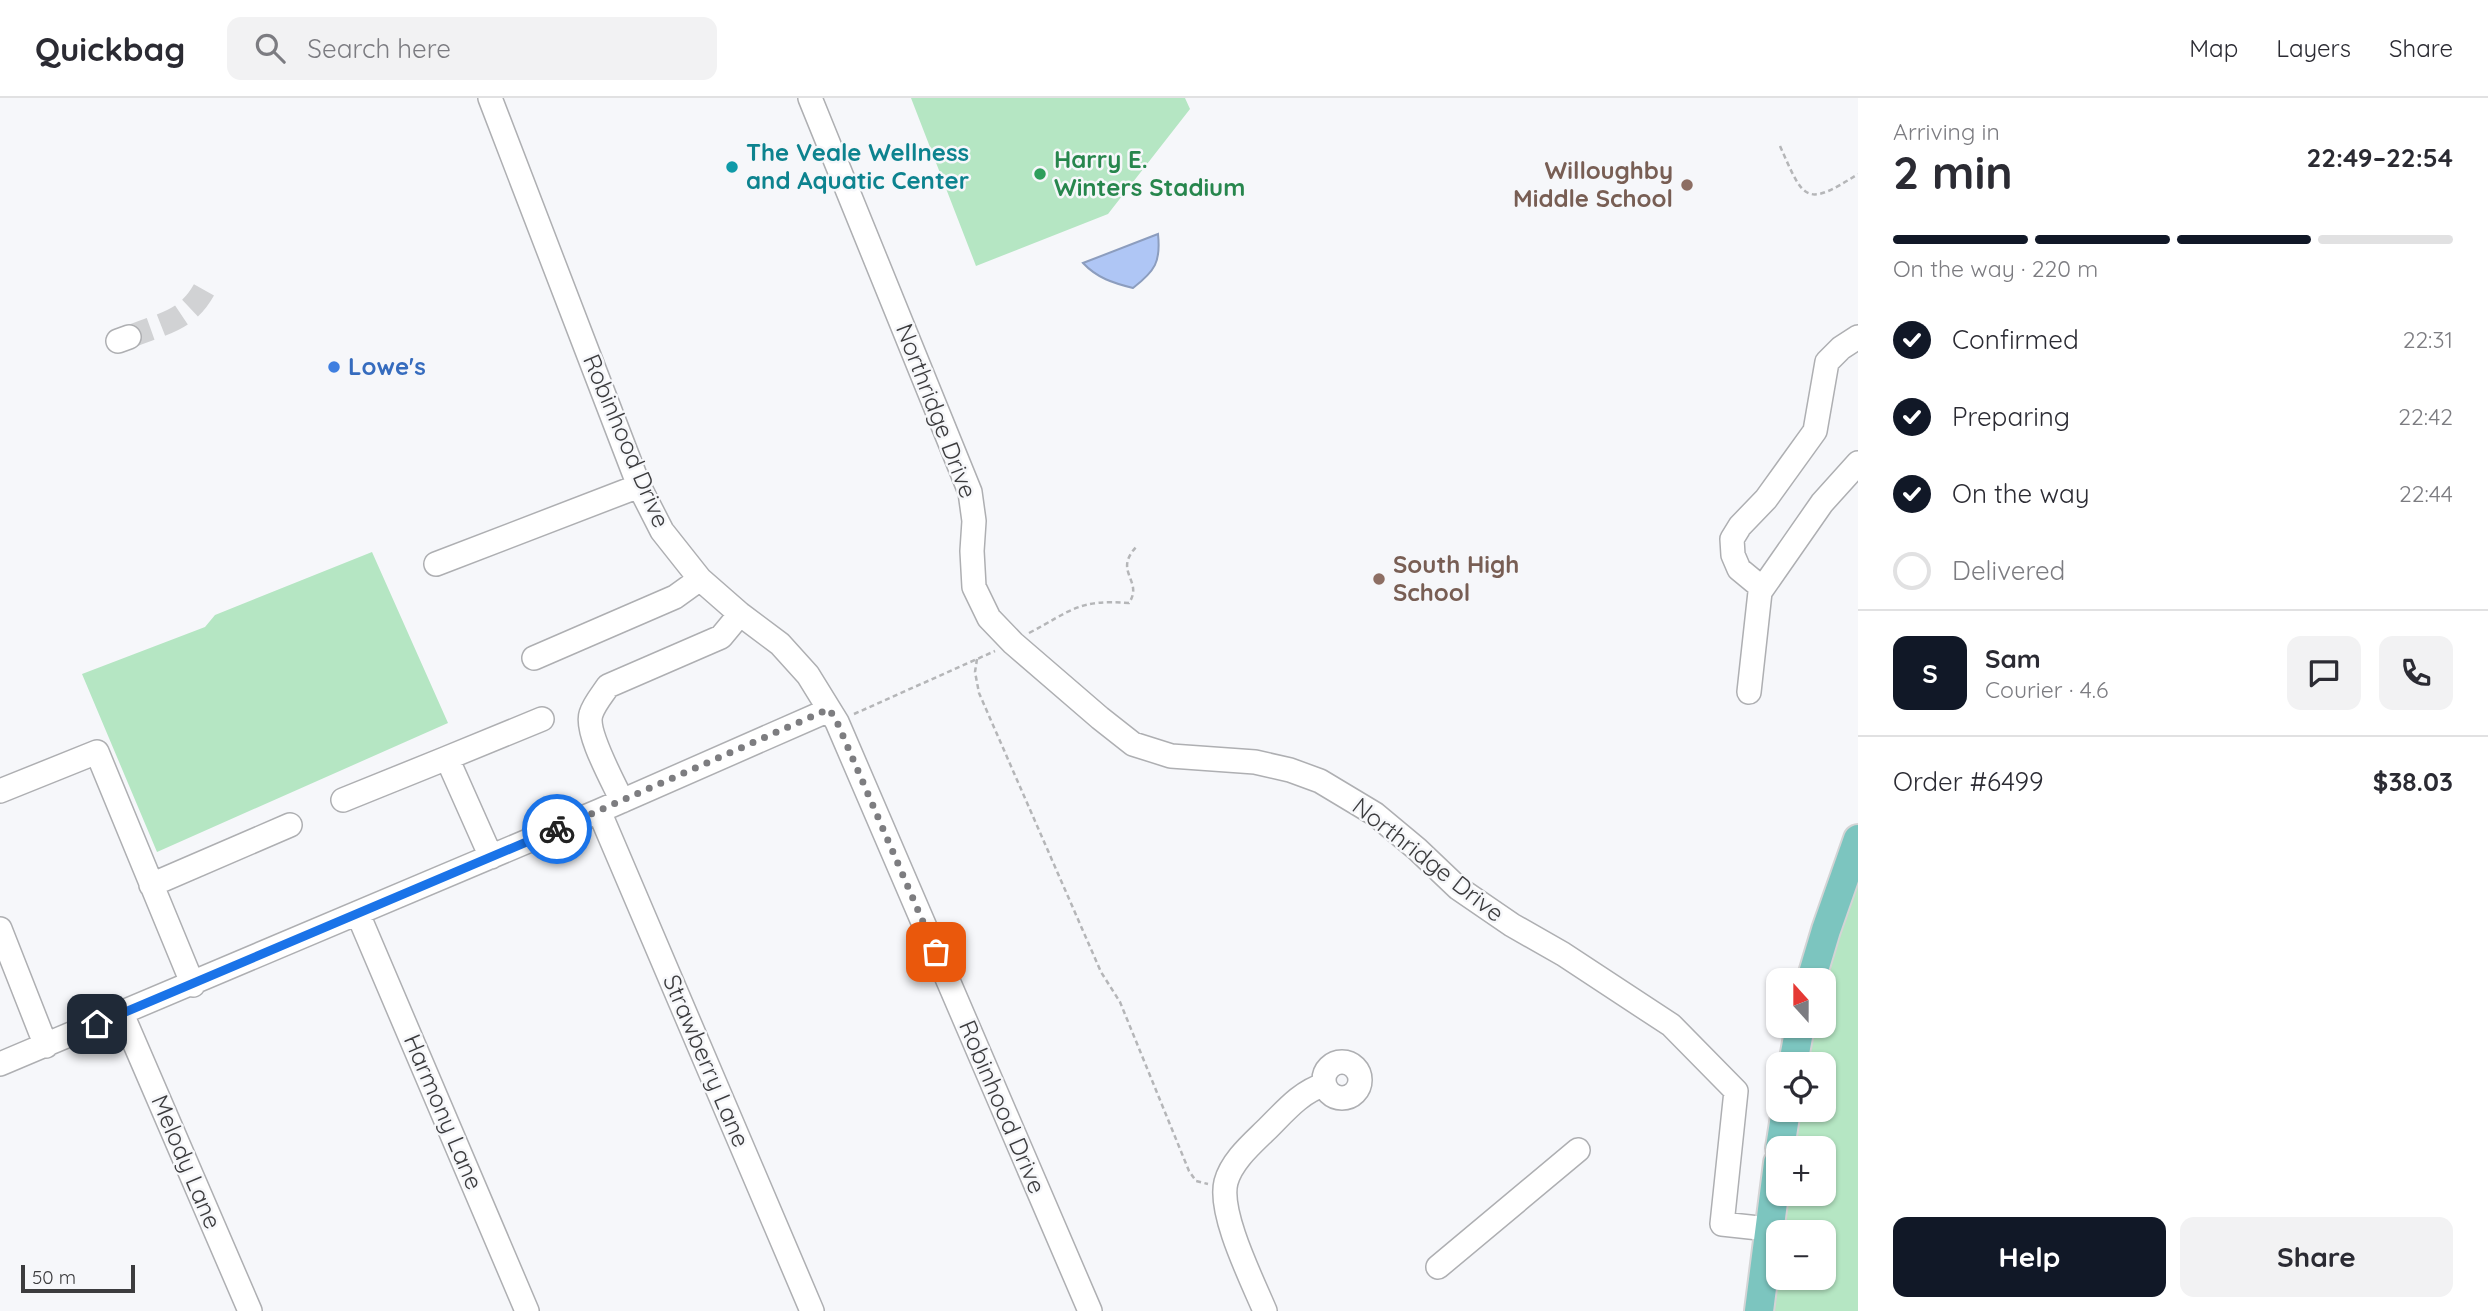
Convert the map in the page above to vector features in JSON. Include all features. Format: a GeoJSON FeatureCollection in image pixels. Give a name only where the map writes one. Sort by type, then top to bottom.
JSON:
{"type":"FeatureCollection","features":[{"type":"Feature","properties":{"kind":"main road"},"geometry":{"type":"LineString","coordinates":[[1815,968],[1858,839]]}},
{"type":"Feature","properties":{"kind":"main road"},"geometry":{"type":"LineString","coordinates":[[1759,1311],[1766,1247]]}},
{"type":"Feature","properties":{"kind":"street","name":"Robinhood Drive"},"geometry":{"type":"LineString","coordinates":[[489,98],[639,486],[662,531],[700,579],[780,644],[808,675],[829,709],[843,735],[1090,1311]]}},
{"type":"Feature","properties":{"kind":"street","name":"Northridge Drive"},"geometry":{"type":"LineString","coordinates":[[810,98],[970,492],[974,521],[974,587],[989,618],[1013,643],[1133,744],[1171,755],[1255,762],[1290,770],[1320,781],[1375,814],[1418,849],[1458,888],[1671,1025],[1736,1091],[1722,1224],[1766,1229]]}},
{"type":"Feature","properties":{"kind":"street"},"geometry":{"type":"LineString","coordinates":[[1762,588],[1739,569],[1733,555],[1732,539],[1740,526],[1766,499],[1815,431],[1827,362],[1841,348],[1858,337]]}},
{"type":"Feature","properties":{"kind":"street"},"geometry":{"type":"LineString","coordinates":[[1749,692],[1762,588],[1822,503],[1858,463]]}},
{"type":"Feature","properties":{"kind":"street"},"geometry":{"type":"LineString","coordinates":[[436,564],[639,486]]}},
{"type":"Feature","properties":{"kind":"street"},"geometry":{"type":"LineString","coordinates":[[534,658],[675,597],[700,579]]}},
{"type":"Feature","properties":{"kind":"street"},"geometry":{"type":"LineString","coordinates":[[622,801],[591,731],[589,716],[598,700],[608,687],[722,636],[740,614]]}},
{"type":"Feature","properties":{"kind":"street"},"geometry":{"type":"LineString","coordinates":[[0,1064],[193,985],[600,811],[829,709]]}},
{"type":"Feature","properties":{"kind":"street"},"geometry":{"type":"LineString","coordinates":[[343,800],[542,719]]}},
{"type":"Feature","properties":{"kind":"street"},"geometry":{"type":"LineString","coordinates":[[0,791],[97,752],[193,985]]}},
{"type":"Feature","properties":{"kind":"street"},"geometry":{"type":"LineString","coordinates":[[447,758],[491,857]]}},
{"type":"Feature","properties":{"kind":"street","name":"Strawberry Lane"},"geometry":{"type":"LineString","coordinates":[[600,811],[812,1311]]}},
{"type":"Feature","properties":{"kind":"street"},"geometry":{"type":"LineString","coordinates":[[151,885],[290,825]]}},
{"type":"Feature","properties":{"kind":"street","name":"Harmony Lane"},"geometry":{"type":"LineString","coordinates":[[358,914],[527,1311]]}},
{"type":"Feature","properties":{"kind":"street"},"geometry":{"type":"LineString","coordinates":[[0,929],[46,1046]]}},
{"type":"Feature","properties":{"kind":"street","name":"Melody Lane"},"geometry":{"type":"LineString","coordinates":[[122,1013],[250,1311]]}},
{"type":"Feature","properties":{"kind":"street"},"geometry":{"type":"LineString","coordinates":[[1265,1311],[1239,1251],[1225,1202],[1226,1186],[1240,1156],[1289,1107],[1313,1088],[1324,1085]]}},
{"type":"Feature","properties":{"kind":"street"},"geometry":{"type":"LineString","coordinates":[[1438,1267],[1578,1150]]}},
{"type":"Feature","properties":{"kind":"path"},"geometry":{"type":"LineString","coordinates":[[1780,146],[1798,184],[1814,196],[1828,194],[1858,174]]}},
{"type":"Feature","properties":{"kind":"path"},"geometry":{"type":"LineString","coordinates":[[977,659],[975,672],[979,693],[1101,972],[1120,1002],[1189,1171],[1196,1181],[1226,1186]]}},
{"type":"Feature","properties":{"kind":"green space","name":"Harry E. Winters Stadium"},"geometry":{"type":"Polygon","coordinates":[[[911,98],[1185,98],[1190,109],[1108,214],[976,266],[911,98]]]}},
{"type":"Feature","properties":{"kind":"green space"},"geometry":{"type":"Polygon","coordinates":[[[372,552],[448,723],[157,852],[82,674],[205,627],[215,615],[372,552]]]}},
{"type":"Feature","properties":{"kind":"green space"},"geometry":{"type":"Polygon","coordinates":[[[1858,839],[1858,1311],[1759,1311],[1766,1268],[1766,1290],[1836,1290],[1836,1220],[1774,1220],[1776,1206],[1836,1206],[1836,1136],[1782,1136],[1784,1122],[1836,1122],[1836,1052],[1795,1052],[1798,1038],[1836,1038],[1836,968],[1827,968],[1858,839]]]}},
{"type":"Feature","properties":{"kind":"water"},"geometry":{"type":"Polygon","coordinates":[[[1158,234],[1155,265],[1133,288],[1094,273],[1083,263],[1158,234]]]}},
{"type":"Feature","properties":{"kind":"tunnel"},"geometry":{"type":"LineString","coordinates":[[129,337],[185,313],[201,295],[208,282]]}},
{"type":"Feature","properties":{"kind":"way so far"},"geometry":{"type":"LineString","coordinates":[[557,829],[829,709],[936,952]]}},
{"type":"Feature","properties":{"kind":"place","name":"The Veale Wellness and Aquatic Center"},"geometry":{"type":"Point","coordinates":[732,167]}},
{"type":"Feature","properties":{"kind":"place","name":"Harry E. Winters Stadium"},"geometry":{"type":"Point","coordinates":[1040,174]}},
{"type":"Feature","properties":{"kind":"place","name":"Willoughby Middle School"},"geometry":{"type":"Point","coordinates":[1687,185]}},
{"type":"Feature","properties":{"kind":"place","name":"Lowe's"},"geometry":{"type":"Point","coordinates":[334,367]}},
{"type":"Feature","properties":{"kind":"place","name":"South High School"},"geometry":{"type":"Point","coordinates":[1379,579]}},
{"type":"Feature","properties":{"kind":"route"},"geometry":{"type":"LineString","coordinates":[[97,1024],[557,829]]}}]}
